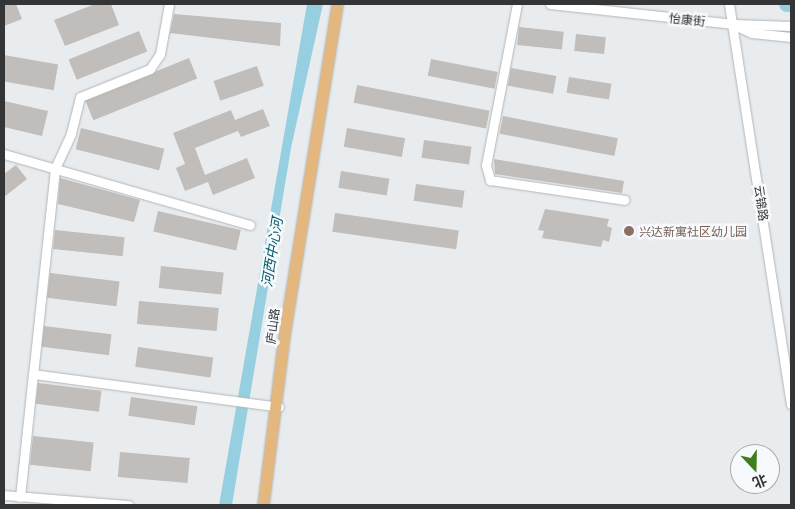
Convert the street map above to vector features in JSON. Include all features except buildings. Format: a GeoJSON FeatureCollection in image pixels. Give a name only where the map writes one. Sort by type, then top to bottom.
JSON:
{"type":"FeatureCollection","features":[{"type":"Feature","properties":{"kind":"main road","name":"庐山路"},"geometry":{"type":"LineString","coordinates":[[263,505],[284,336],[337,4]]}},
{"type":"Feature","properties":{"kind":"street"},"geometry":{"type":"LineString","coordinates":[[20,497],[55,169],[71,134],[80,96],[150,69],[160,54],[169,4]]}},
{"type":"Feature","properties":{"kind":"street"},"geometry":{"type":"LineString","coordinates":[[517,4],[486,165],[490,180],[625,200]]}},
{"type":"Feature","properties":{"kind":"street","name":"怡康街"},"geometry":{"type":"LineString","coordinates":[[550,4],[734,24]]}},
{"type":"Feature","properties":{"kind":"street","name":"云锦路"},"geometry":{"type":"LineString","coordinates":[[729,4],[734,24],[791,404]]}},
{"type":"Feature","properties":{"kind":"street"},"geometry":{"type":"LineString","coordinates":[[734,24],[791,26]]}},
{"type":"Feature","properties":{"kind":"street"},"geometry":{"type":"LineString","coordinates":[[734,24],[752,33],[791,37]]}},
{"type":"Feature","properties":{"kind":"street"},"geometry":{"type":"LineString","coordinates":[[4,154],[250,225]]}},
{"type":"Feature","properties":{"kind":"street"},"geometry":{"type":"LineString","coordinates":[[33,374],[275,407]]}},
{"type":"Feature","properties":{"kind":"street"},"geometry":{"type":"LineString","coordinates":[[4,495],[129,505]]}},
{"type":"Feature","properties":{"kind":"water","name":"河西中心河"},"geometry":{"type":"Polygon","coordinates":[[[307,4],[323,4],[291,148],[232,505],[219,505],[307,4]]]}},
{"type":"Feature","properties":{"kind":"place","name":"兴达新寓社区幼儿园"},"geometry":{"type":"Point","coordinates":[629,231]}}]}
